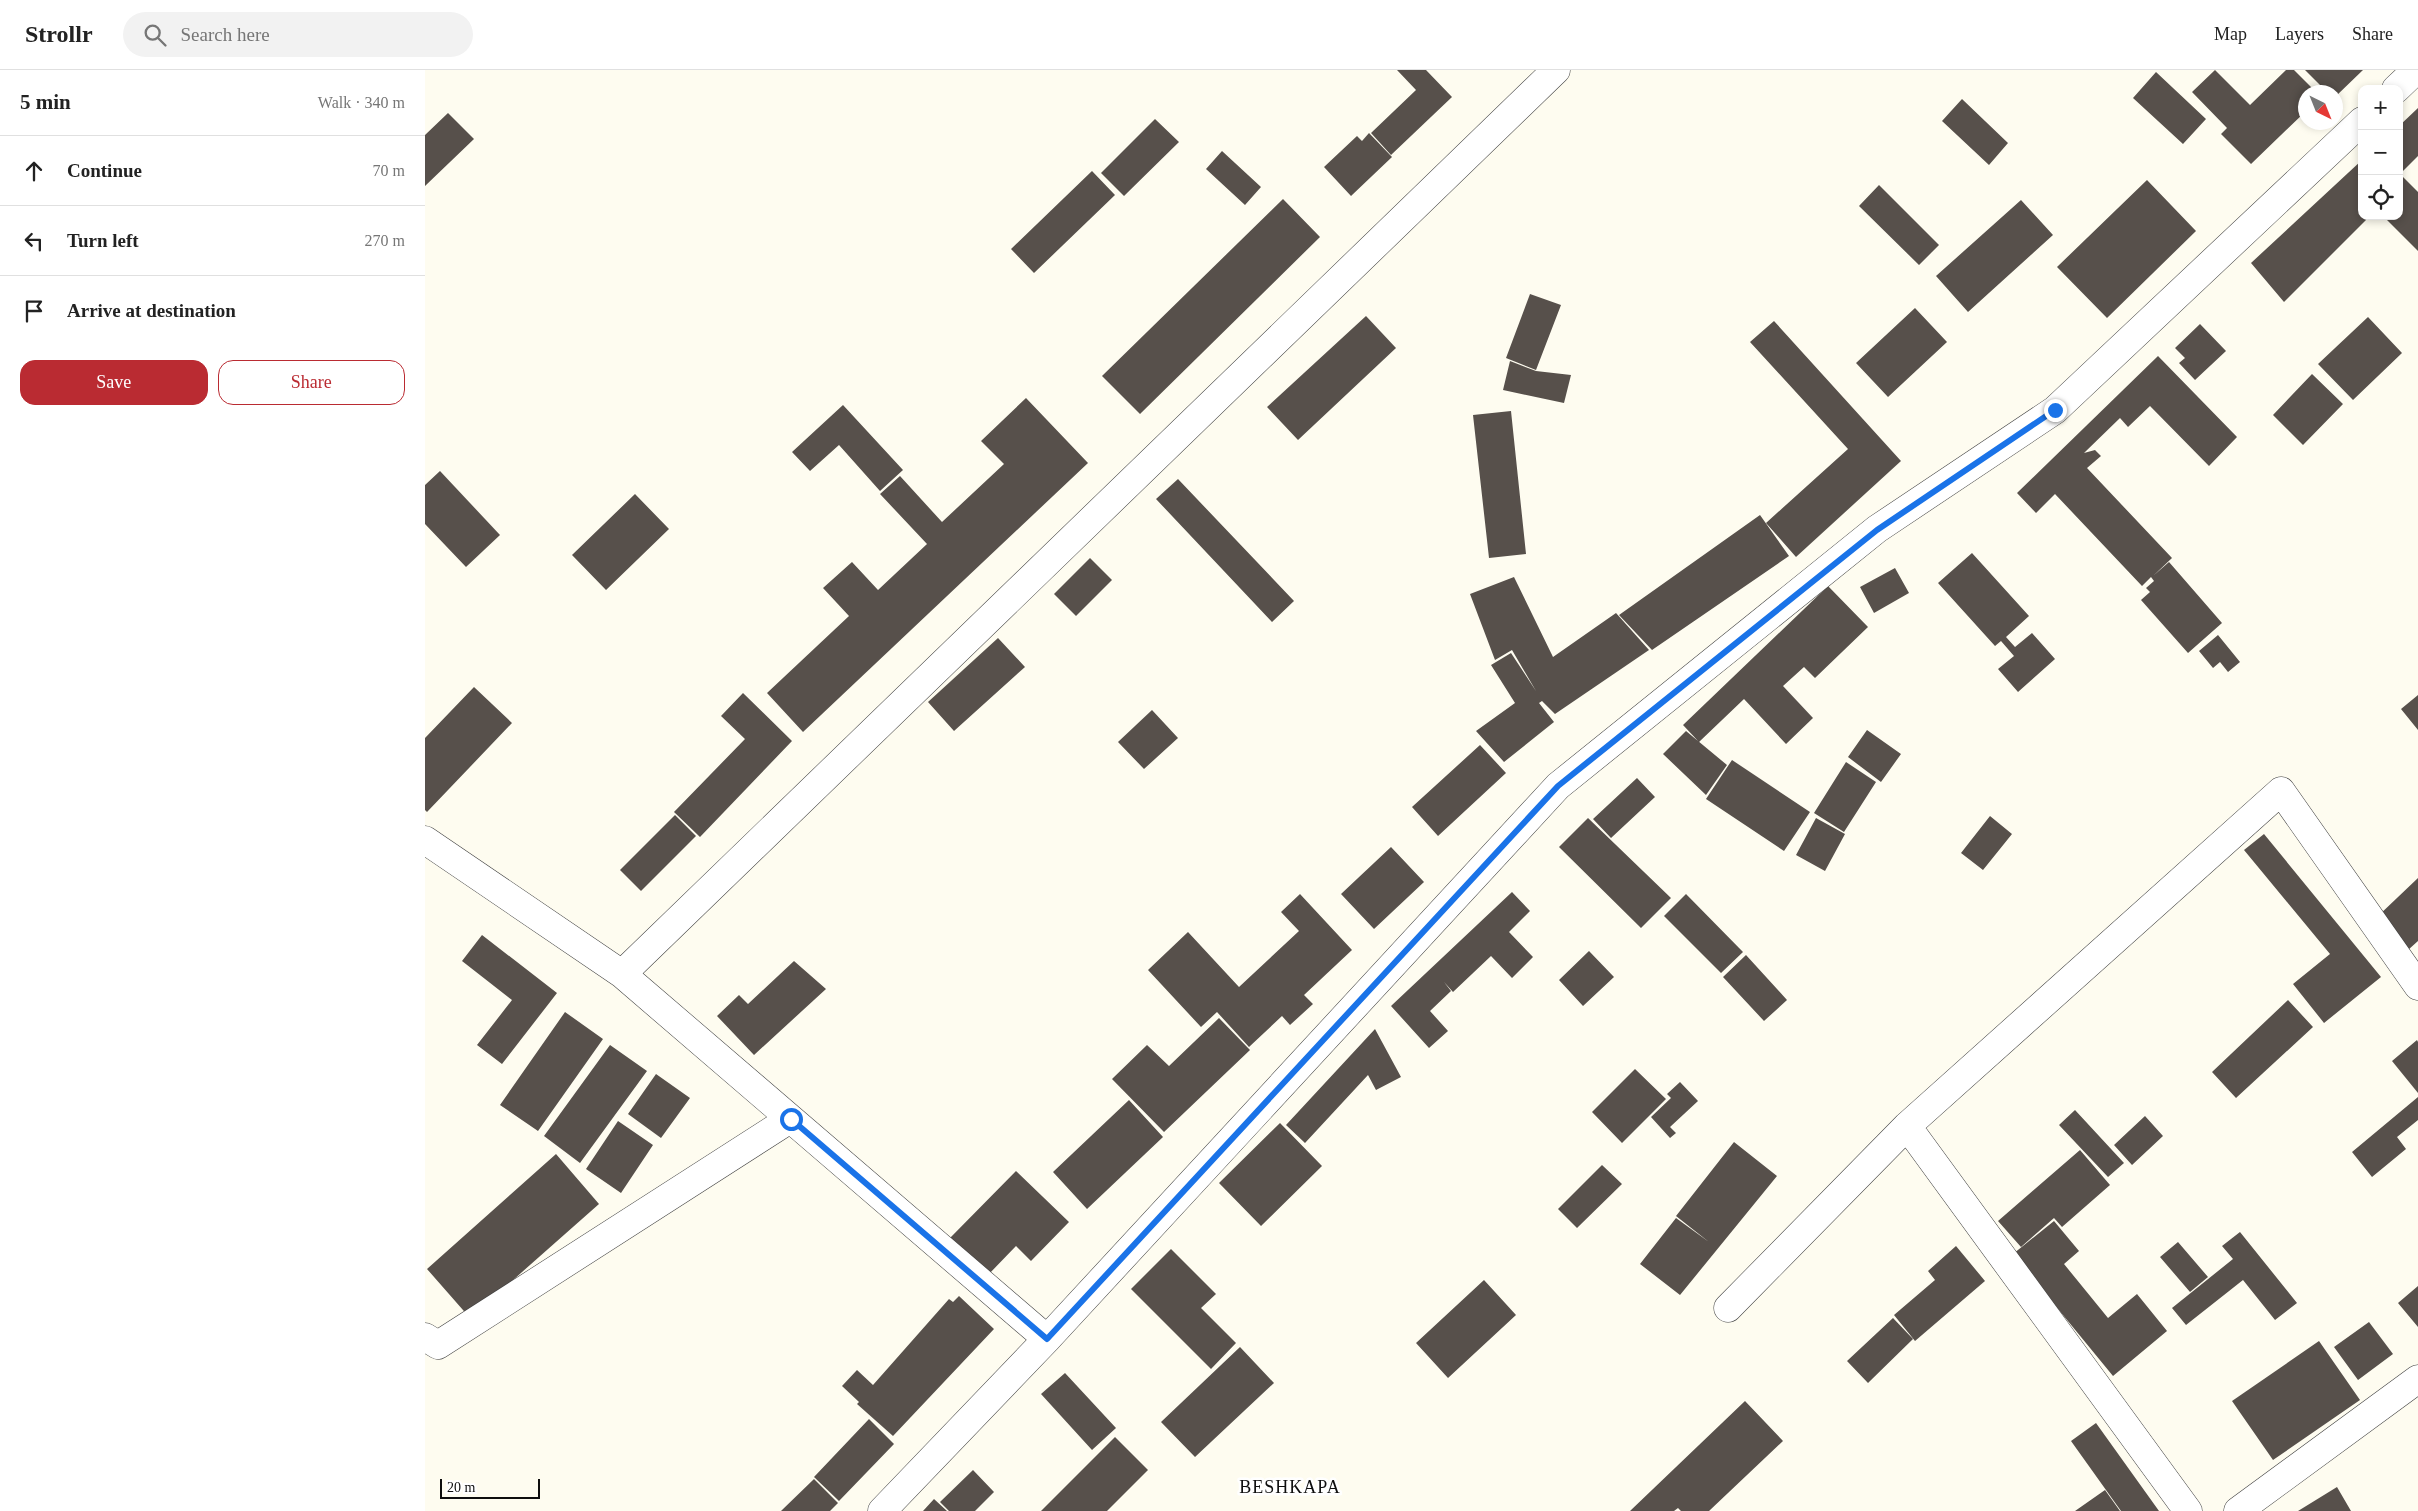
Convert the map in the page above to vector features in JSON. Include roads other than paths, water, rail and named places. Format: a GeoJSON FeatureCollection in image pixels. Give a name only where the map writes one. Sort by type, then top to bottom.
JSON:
{"type":"FeatureCollection","features":[{"type":"Feature","properties":{"kind":"street"},"geometry":{"type":"LineString","coordinates":[[622,974],[1556,70]]}},
{"type":"Feature","properties":{"kind":"street"},"geometry":{"type":"LineString","coordinates":[[2400,85],[2416,70]]}},
{"type":"Feature","properties":{"kind":"street"},"geometry":{"type":"LineString","coordinates":[[882,1511],[1047,1339],[1558,786],[1877,530],[2055,410],[2358,125]]}},
{"type":"Feature","properties":{"kind":"street"},"geometry":{"type":"LineString","coordinates":[[1728,1308],[1907,1126],[2281,791],[2418,986]]}},
{"type":"Feature","properties":{"kind":"street"},"geometry":{"type":"LineString","coordinates":[[425,840],[622,974],[1047,1339]]}},
{"type":"Feature","properties":{"kind":"street"},"geometry":{"type":"LineString","coordinates":[[425,1336],[438,1345],[791,1119]]}},
{"type":"Feature","properties":{"kind":"street"},"geometry":{"type":"LineString","coordinates":[[1907,1126],[2188,1511]]}},
{"type":"Feature","properties":{"kind":"street"},"geometry":{"type":"LineString","coordinates":[[2238,1511],[2418,1379]]}},
{"type":"Feature","properties":{"kind":"district","name":"BESHKAPA"},"geometry":{"type":"Point","coordinates":[1290,1487]}}]}
